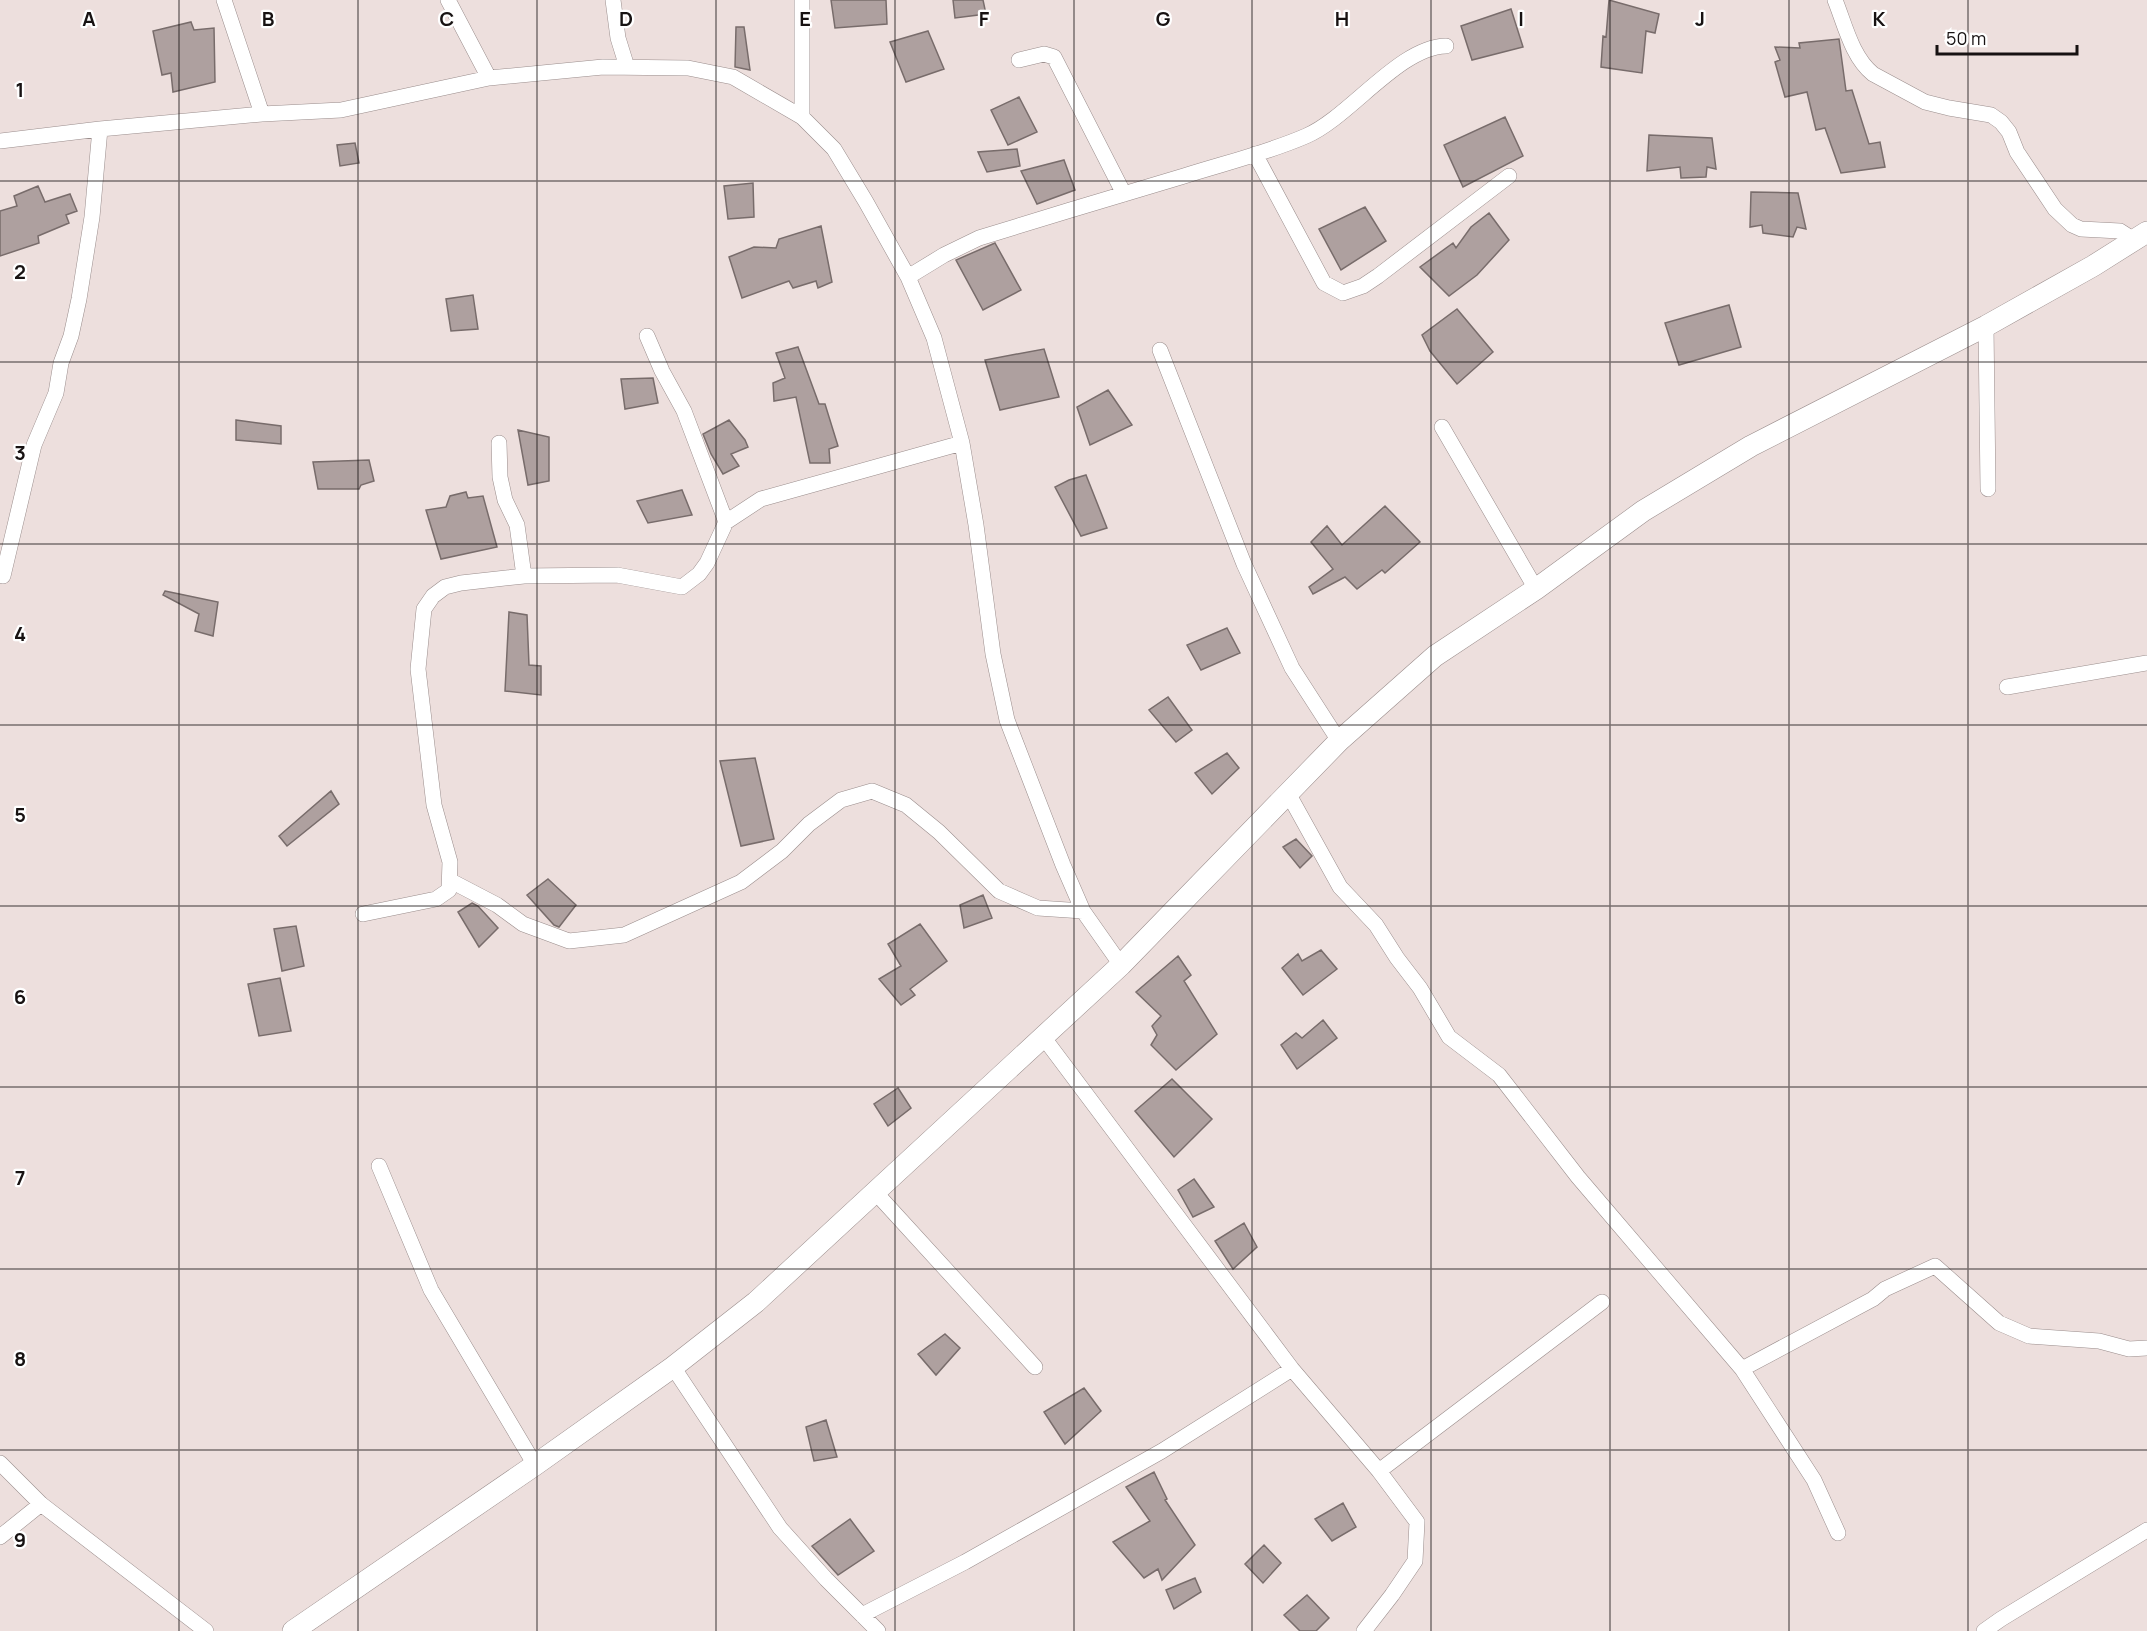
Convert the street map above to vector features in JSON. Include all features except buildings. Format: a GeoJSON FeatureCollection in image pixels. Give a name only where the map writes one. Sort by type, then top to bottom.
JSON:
{"type":"FeatureCollection","features":[{"type":"Feature","properties":{"kind":"main road"},"geometry":{"type":"LineString","coordinates":[[293,1631],[673,1367],[756,1302],[1121,965],[1340,741],[1435,656],[1536,589],[1643,511],[1751,446],[1986,326],[2093,266],[2141,236]]}},
{"type":"Feature","properties":{"kind":"street"},"geometry":{"type":"LineString","coordinates":[[224,0],[262,114]]}},
{"type":"Feature","properties":{"kind":"street"},"geometry":{"type":"LineString","coordinates":[[448,0],[489,78]]}},
{"type":"Feature","properties":{"kind":"street"},"geometry":{"type":"LineString","coordinates":[[613,0],[618,38],[627,67]]}},
{"type":"Feature","properties":{"kind":"street"},"geometry":{"type":"LineString","coordinates":[[802,0],[802,117]]}},
{"type":"Feature","properties":{"kind":"street"},"geometry":{"type":"LineString","coordinates":[[1835,0],[1858,56],[1873,74],[1926,102],[1949,108],[1976,111],[1996,118],[2008,132],[2017,152],[2055,209],[2072,225],[2081,229],[2120,231],[2141,236]]}},
{"type":"Feature","properties":{"kind":"street"},"geometry":{"type":"LineString","coordinates":[[908,277],[944,255],[979,238],[1255,154],[1308,135],[1405,61],[1435,46],[1446,45]]}},
{"type":"Feature","properties":{"kind":"street"},"geometry":{"type":"LineString","coordinates":[[1019,60],[1044,54],[1054,57],[1124,194]]}},
{"type":"Feature","properties":{"kind":"street"},"geometry":{"type":"LineString","coordinates":[[0,141],[262,114],[341,110],[489,78],[603,67],[688,68],[733,77],[802,117],[834,149],[908,277],[934,338],[962,443],[976,525],[993,654],[1007,720],[1083,911],[1121,965]]}},
{"type":"Feature","properties":{"kind":"street"},"geometry":{"type":"LineString","coordinates":[[3,576],[34,445],[56,393],[61,363],[71,336],[92,217],[100,129]]}},
{"type":"Feature","properties":{"kind":"street"},"geometry":{"type":"LineString","coordinates":[[1255,154],[1324,283],[1343,293],[1363,286],[1378,276],[1509,176]]}},
{"type":"Feature","properties":{"kind":"street"},"geometry":{"type":"LineString","coordinates":[[1986,326],[1988,489]]}},
{"type":"Feature","properties":{"kind":"street"},"geometry":{"type":"LineString","coordinates":[[647,336],[662,371],[684,411],[726,522]]}},
{"type":"Feature","properties":{"kind":"street"},"geometry":{"type":"LineString","coordinates":[[1160,350],[1244,564],[1292,668],[1340,741]]}},
{"type":"Feature","properties":{"kind":"street"},"geometry":{"type":"LineString","coordinates":[[1442,427],[1536,589]]}},
{"type":"Feature","properties":{"kind":"street"},"geometry":{"type":"LineString","coordinates":[[499,443],[500,477],[505,500],[518,525],[524,576]]}},
{"type":"Feature","properties":{"kind":"street"},"geometry":{"type":"LineString","coordinates":[[363,914],[436,899],[449,890],[451,881],[450,862],[434,805],[418,669],[424,609],[433,596],[446,587],[461,583],[524,576],[617,575],[682,587],[699,574],[726,522],[761,499],[962,443]]}},
{"type":"Feature","properties":{"kind":"street"},"geometry":{"type":"LineString","coordinates":[[2007,687],[2147,663]]}},
{"type":"Feature","properties":{"kind":"street"},"geometry":{"type":"LineString","coordinates":[[451,881],[498,905],[523,924],[569,941],[624,935],[741,882],[782,851],[809,824],[841,800],[872,791],[906,805],[939,831],[999,891],[1038,908],[1083,911]]}},
{"type":"Feature","properties":{"kind":"street"},"geometry":{"type":"LineString","coordinates":[[1289,795],[1340,887],[1376,925],[1420,988],[1449,1037],[1499,1075],[1578,1177],[1742,1369],[1814,1480],[1838,1533]]}},
{"type":"Feature","properties":{"kind":"street"},"geometry":{"type":"LineString","coordinates":[[1044,1038],[1292,1369],[1379,1471],[1417,1521],[1415,1561],[1364,1631]]}},
{"type":"Feature","properties":{"kind":"street"},"geometry":{"type":"LineString","coordinates":[[379,1166],[431,1290],[535,1465]]}},
{"type":"Feature","properties":{"kind":"street"},"geometry":{"type":"LineString","coordinates":[[876,1193],[1035,1367]]}},
{"type":"Feature","properties":{"kind":"street"},"geometry":{"type":"LineString","coordinates":[[1742,1369],[1874,1299],[1884,1289],[1935,1266],[1999,1323],[2029,1336],[2099,1341],[2128,1349],[2147,1348]]}},
{"type":"Feature","properties":{"kind":"street"},"geometry":{"type":"LineString","coordinates":[[1379,1471],[1602,1302]]}},
{"type":"Feature","properties":{"kind":"street"},"geometry":{"type":"LineString","coordinates":[[673,1367],[780,1528],[825,1579],[878,1631]]}},
{"type":"Feature","properties":{"kind":"street"},"geometry":{"type":"LineString","coordinates":[[862,1615],[965,1562],[1162,1451],[1292,1369]]}},
{"type":"Feature","properties":{"kind":"street"},"geometry":{"type":"LineString","coordinates":[[0,1463],[41,1504],[206,1631]]}},
{"type":"Feature","properties":{"kind":"street"},"geometry":{"type":"LineString","coordinates":[[0,1537],[41,1504]]}},
{"type":"Feature","properties":{"kind":"street"},"geometry":{"type":"LineString","coordinates":[[1984,1631],[2147,1530]]}}]}
